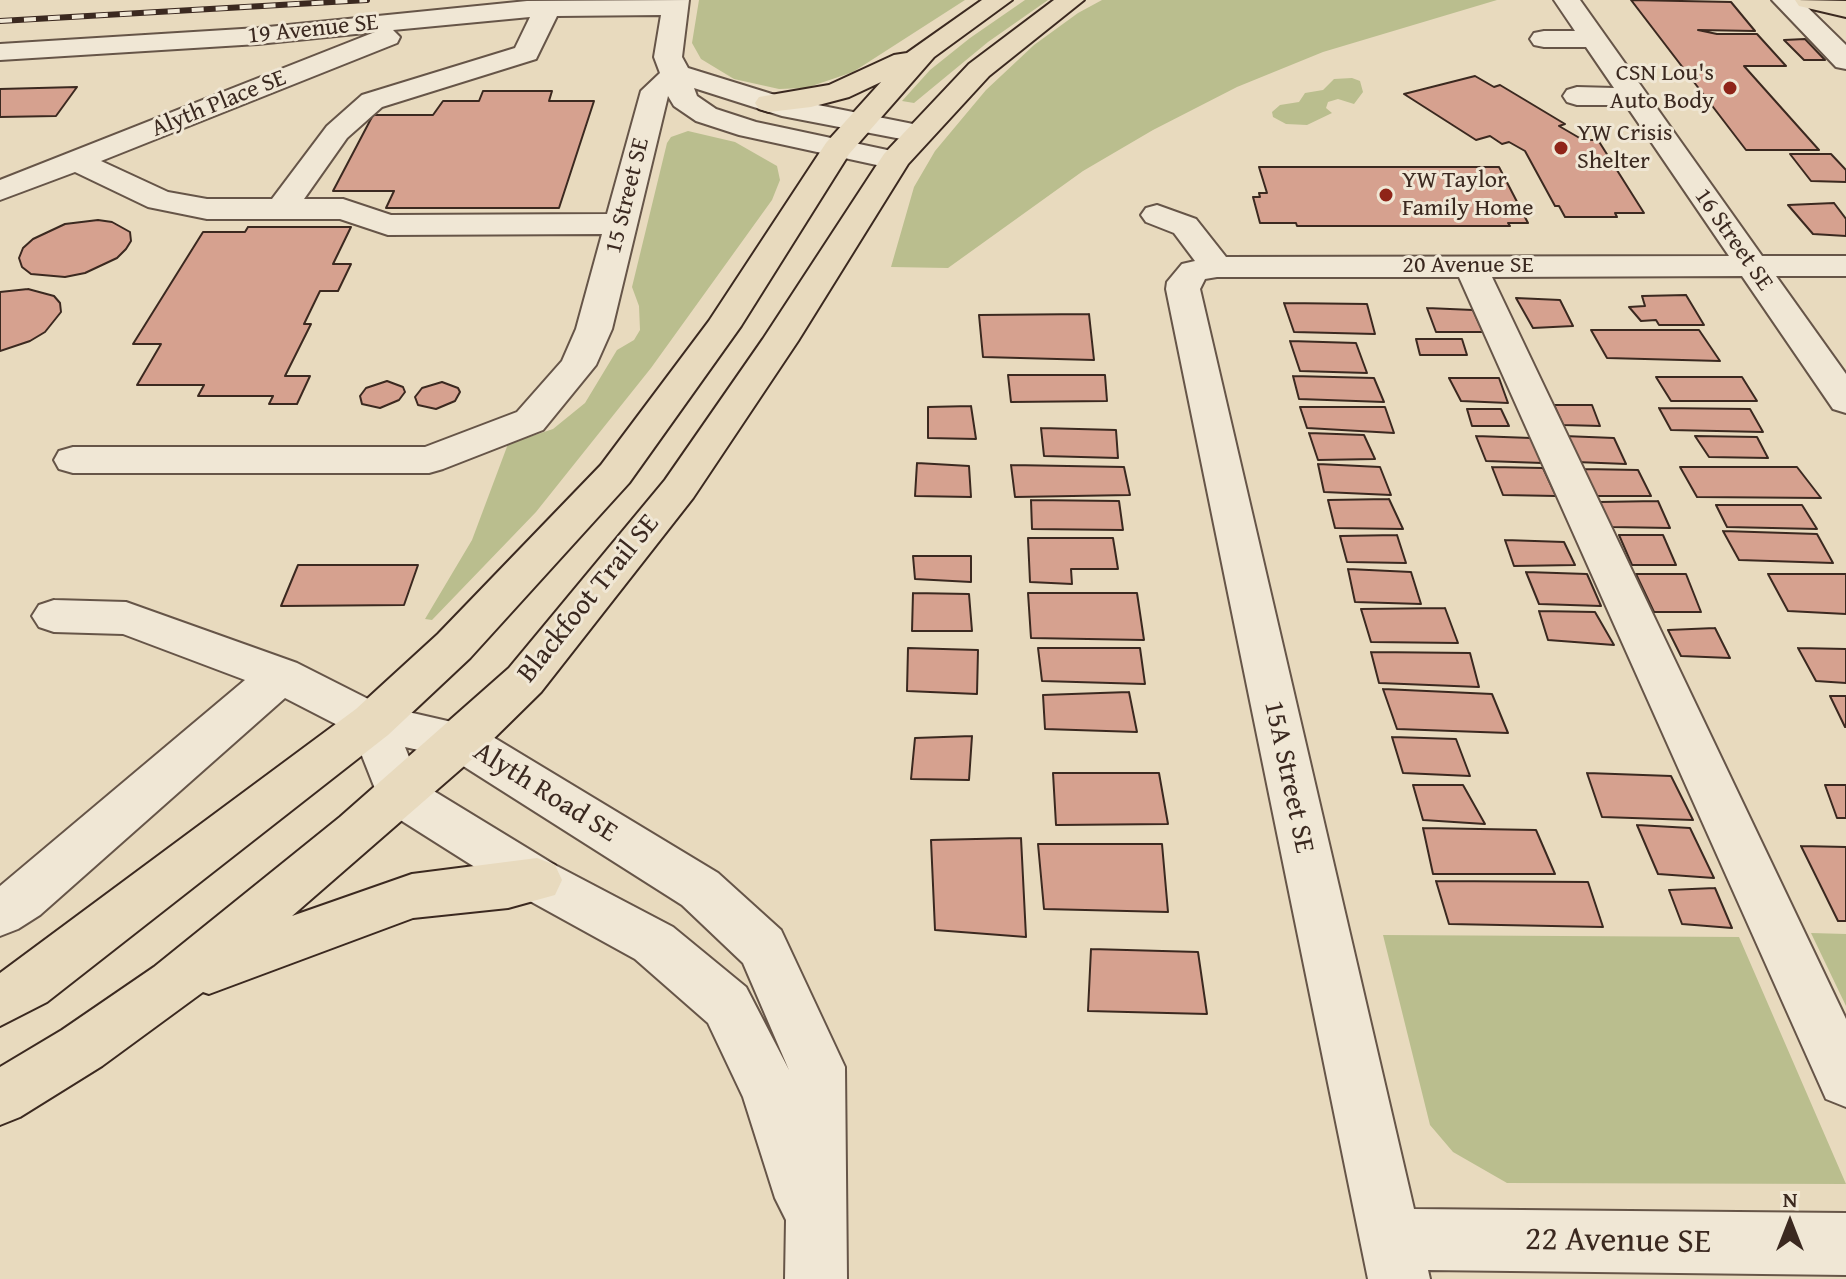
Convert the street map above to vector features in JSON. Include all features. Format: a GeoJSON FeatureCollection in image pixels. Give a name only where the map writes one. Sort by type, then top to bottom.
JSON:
{"type":"FeatureCollection","features":[{"type":"Feature","properties":{"kind":"main road"},"geometry":{"type":"LineString","coordinates":[[769,103],[811,98],[872,78],[924,51],[999,0]]}},
{"type":"Feature","properties":{"kind":"main road","name":"Blackfoot Trail SE"},"geometry":{"type":"LineString","coordinates":[[0,1098],[82,1048],[173,984],[400,795],[525,680],[679,489],[780,341],[906,146],[979,70],[1071,0]]}},
{"type":"Feature","properties":{"kind":"main road"},"geometry":{"type":"LineString","coordinates":[[1808,0],[1846,9]]}},
{"type":"Feature","properties":{"kind":"main road"},"geometry":{"type":"LineString","coordinates":[[0,1001],[40,975],[372,722],[454,646],[615,474],[723,326],[849,136],[924,51]]}},
{"type":"Feature","properties":{"kind":"main road"},"geometry":{"type":"LineString","coordinates":[[173,984],[412,896],[537,880]]}},
{"type":"Feature","properties":{"kind":"street","name":"16 Street SE"},"geometry":{"type":"LineString","coordinates":[[1567,0],[1846,401]]}},
{"type":"Feature","properties":{"kind":"street"},"geometry":{"type":"LineString","coordinates":[[1785,0],[1846,61]]}},
{"type":"Feature","properties":{"kind":"street"},"geometry":{"type":"LineString","coordinates":[[675,4],[668,57],[677,73],[684,100],[706,115],[749,129],[849,136],[906,146]]}},
{"type":"Feature","properties":{"kind":"street","name":"19 Avenue SE"},"geometry":{"type":"LineString","coordinates":[[0,52],[258,36],[548,8],[675,4]]}},
{"type":"Feature","properties":{"kind":"street"},"geometry":{"type":"LineString","coordinates":[[281,209],[337,132],[372,101],[526,53],[548,8]]}},
{"type":"Feature","properties":{"kind":"street","name":"Alyth Place SE"},"geometry":{"type":"LineString","coordinates":[[0,191],[438,17]]}},
{"type":"Feature","properties":{"kind":"street"},"geometry":{"type":"LineString","coordinates":[[1544,39],[1593,39]]}},
{"type":"Feature","properties":{"kind":"street"},"geometry":{"type":"LineString","coordinates":[[677,73],[769,103],[849,136]]}},
{"type":"Feature","properties":{"kind":"street","name":"15 Street SE"},"geometry":{"type":"LineString","coordinates":[[73,460],[429,460],[530,421],[578,365],[594,329],[655,91],[677,73]]}},
{"type":"Feature","properties":{"kind":"street"},"geometry":{"type":"LineString","coordinates":[[1577,96],[1633,97]]}},
{"type":"Feature","properties":{"kind":"street"},"geometry":{"type":"LineString","coordinates":[[76,161],[116,182],[182,205],[207,209],[343,209],[388,225],[621,224]]}},
{"type":"Feature","properties":{"kind":"street"},"geometry":{"type":"LineString","coordinates":[[1157,215],[1185,226],[1202,271]]}},
{"type":"Feature","properties":{"kind":"street","name":"20 Avenue SE"},"geometry":{"type":"LineString","coordinates":[[1202,271],[1846,266]]}},
{"type":"Feature","properties":{"kind":"street"},"geometry":{"type":"LineString","coordinates":[[1471,267],[1846,1080]]}},
{"type":"Feature","properties":{"kind":"street","name":"15A Street SE"},"geometry":{"type":"LineString","coordinates":[[1202,271],[1183,289],[1395,1259]]}},
{"type":"Feature","properties":{"kind":"street","name":"Alyth Road SE"},"geometry":{"type":"LineString","coordinates":[[54,616],[126,618],[281,675],[372,722],[461,741],[700,889],[762,947],[817,1067],[817,1258]]}},
{"type":"Feature","properties":{"kind":"street"},"geometry":{"type":"LineString","coordinates":[[0,913],[22,899],[281,675]]}},
{"type":"Feature","properties":{"kind":"street"},"geometry":{"type":"LineString","coordinates":[[372,722],[400,795]]}},
{"type":"Feature","properties":{"kind":"street","name":"Alyth Road SE"},"geometry":{"type":"LineString","coordinates":[[400,795],[537,880],[654,943],[727,1005],[770,1091],[817,1258]]}},
{"type":"Feature","properties":{"kind":"street","name":"22 Avenue SE"},"geometry":{"type":"LineString","coordinates":[[1395,1259],[1846,1244]]}},
{"type":"Feature","properties":{"kind":"green space"},"geometry":{"type":"Polygon","coordinates":[[[699,0],[965,0],[853,72],[806,88],[779,89],[734,79],[701,59],[692,43],[699,0]]]}},
{"type":"Feature","properties":{"kind":"green space"},"geometry":{"type":"Polygon","coordinates":[[[1025,0],[1048,0],[988,42],[914,103],[902,101],[930,70],[1025,0]]]}},
{"type":"Feature","properties":{"kind":"green space"},"geometry":{"type":"Polygon","coordinates":[[[1102,0],[1497,0],[1323,52],[1237,87],[1153,130],[1083,171],[948,268],[891,267],[914,187],[935,151],[986,90],[1034,45],[1078,13],[1102,0]]]}},
{"type":"Feature","properties":{"kind":"green space"},"geometry":{"type":"Polygon","coordinates":[[[1334,79],[1360,81],[1363,92],[1354,104],[1338,99],[1328,102],[1326,108],[1332,113],[1307,125],[1286,124],[1273,117],[1272,112],[1280,105],[1299,102],[1305,93],[1323,90],[1334,79]]]}},
{"type":"Feature","properties":{"kind":"green space"},"geometry":{"type":"Polygon","coordinates":[[[688,131],[735,142],[777,166],[780,180],[772,200],[651,368],[536,512],[432,620],[425,619],[472,540],[508,444],[553,429],[585,403],[617,350],[634,340],[640,330],[639,306],[632,287],[667,143],[671,137],[688,131]]]}},
{"type":"Feature","properties":{"kind":"green space"},"geometry":{"type":"Polygon","coordinates":[[[1811,933],[1846,934],[1846,1006],[1811,933]]]}},
{"type":"Feature","properties":{"kind":"green space"},"geometry":{"type":"Polygon","coordinates":[[[1383,935],[1739,937],[1846,1184],[1507,1183],[1453,1152],[1430,1125],[1383,935]]]}},
{"type":"Feature","properties":{"kind":"building","name":"CSN Lou's Auto Body"},"geometry":{"type":"Polygon","coordinates":[[[1631,0],[1731,2],[1755,31],[1698,30],[1717,34],[1757,34],[1786,66],[1744,66],[1819,150],[1746,150],[1631,0]]]}},
{"type":"Feature","properties":{"kind":"building"},"geometry":{"type":"Polygon","coordinates":[[[1805,39],[1825,60],[1804,60],[1784,40],[1805,39]]]}},
{"type":"Feature","properties":{"kind":"building","name":"YW Crisis Shelter"},"geometry":{"type":"Polygon","coordinates":[[[1475,76],[1494,87],[1500,85],[1565,124],[1559,126],[1583,140],[1598,140],[1644,213],[1615,213],[1617,217],[1565,217],[1559,206],[1555,206],[1525,151],[1509,142],[1502,144],[1490,136],[1476,140],[1404,94],[1475,76]]]}},
{"type":"Feature","properties":{"kind":"building"},"geometry":{"type":"Polygon","coordinates":[[[77,87],[56,116],[0,117],[0,89],[77,87]]]}},
{"type":"Feature","properties":{"kind":"building"},"geometry":{"type":"Polygon","coordinates":[[[483,91],[552,91],[549,101],[594,101],[559,208],[386,208],[394,191],[333,191],[373,115],[433,115],[443,101],[479,101],[483,91]]]}},
{"type":"Feature","properties":{"kind":"building"},"geometry":{"type":"Polygon","coordinates":[[[1790,154],[1831,154],[1846,170],[1846,182],[1811,181],[1790,154]]]}},
{"type":"Feature","properties":{"kind":"building","name":"YW Taylor Family Home"},"geometry":{"type":"Polygon","coordinates":[[[1259,167],[1499,167],[1528,223],[1508,223],[1510,226],[1297,226],[1296,223],[1260,223],[1253,197],[1267,193],[1259,167]]]}},
{"type":"Feature","properties":{"kind":"building"},"geometry":{"type":"Polygon","coordinates":[[[1834,203],[1846,219],[1846,236],[1813,234],[1788,205],[1834,203]]]}},
{"type":"Feature","properties":{"kind":"building"},"geometry":{"type":"Polygon","coordinates":[[[98,220],[112,222],[130,232],[131,241],[117,258],[85,273],[65,277],[31,274],[22,267],[19,258],[23,248],[33,239],[65,224],[98,220]]]}},
{"type":"Feature","properties":{"kind":"building"},"geometry":{"type":"Polygon","coordinates":[[[248,227],[351,227],[333,264],[351,264],[338,291],[320,291],[304,324],[311,324],[285,376],[310,376],[297,404],[269,404],[273,396],[198,396],[204,385],[137,385],[161,344],[133,344],[203,232],[245,232],[248,227]]]}},
{"type":"Feature","properties":{"kind":"building"},"geometry":{"type":"Polygon","coordinates":[[[28,289],[54,296],[60,303],[61,312],[45,332],[30,341],[0,351],[0,292],[28,289]]]}},
{"type":"Feature","properties":{"kind":"building"},"geometry":{"type":"Polygon","coordinates":[[[1686,295],[1704,325],[1659,325],[1656,320],[1641,321],[1629,307],[1645,306],[1642,296],[1686,295]]]}},
{"type":"Feature","properties":{"kind":"building"},"geometry":{"type":"Polygon","coordinates":[[[1516,298],[1560,300],[1573,326],[1533,328],[1516,298]]]}},
{"type":"Feature","properties":{"kind":"building"},"geometry":{"type":"Polygon","coordinates":[[[1284,303],[1367,304],[1375,334],[1294,332],[1284,303]]]}},
{"type":"Feature","properties":{"kind":"building"},"geometry":{"type":"Polygon","coordinates":[[[1427,308],[1473,310],[1483,332],[1436,332],[1427,308]]]}},
{"type":"Feature","properties":{"kind":"building"},"geometry":{"type":"Polygon","coordinates":[[[1089,314],[1094,360],[983,357],[979,315],[1089,314]]]}},
{"type":"Feature","properties":{"kind":"building"},"geometry":{"type":"Polygon","coordinates":[[[1591,330],[1699,330],[1720,361],[1607,358],[1591,330]]]}},
{"type":"Feature","properties":{"kind":"building"},"geometry":{"type":"Polygon","coordinates":[[[1416,339],[1462,339],[1467,355],[1420,355],[1416,339]]]}},
{"type":"Feature","properties":{"kind":"building"},"geometry":{"type":"Polygon","coordinates":[[[1290,341],[1356,343],[1367,373],[1300,371],[1290,341]]]}},
{"type":"Feature","properties":{"kind":"building"},"geometry":{"type":"Polygon","coordinates":[[[1008,375],[1105,375],[1107,401],[1011,402],[1008,375]]]}},
{"type":"Feature","properties":{"kind":"building"},"geometry":{"type":"Polygon","coordinates":[[[1293,376],[1374,378],[1384,402],[1299,399],[1293,376]]]}},
{"type":"Feature","properties":{"kind":"building"},"geometry":{"type":"Polygon","coordinates":[[[1656,377],[1742,377],[1757,401],[1671,401],[1656,377]]]}},
{"type":"Feature","properties":{"kind":"building"},"geometry":{"type":"Polygon","coordinates":[[[1449,378],[1499,378],[1508,403],[1461,401],[1449,378]]]}},
{"type":"Feature","properties":{"kind":"building"},"geometry":{"type":"Polygon","coordinates":[[[387,381],[403,387],[405,392],[399,400],[380,408],[362,404],[360,396],[366,388],[387,381]]]}},
{"type":"Feature","properties":{"kind":"building"},"geometry":{"type":"Polygon","coordinates":[[[442,382],[458,388],[460,392],[455,401],[436,409],[418,405],[415,397],[422,388],[442,382]]]}},
{"type":"Feature","properties":{"kind":"building"},"geometry":{"type":"Polygon","coordinates":[[[1554,405],[1592,405],[1600,426],[1563,425],[1554,405]]]}},
{"type":"Feature","properties":{"kind":"building"},"geometry":{"type":"Polygon","coordinates":[[[971,406],[976,439],[928,438],[928,407],[971,406]]]}},
{"type":"Feature","properties":{"kind":"building"},"geometry":{"type":"Polygon","coordinates":[[[1300,407],[1385,407],[1394,433],[1307,428],[1300,407]]]}},
{"type":"Feature","properties":{"kind":"building"},"geometry":{"type":"Polygon","coordinates":[[[1659,408],[1750,409],[1763,432],[1671,430],[1659,408]]]}},
{"type":"Feature","properties":{"kind":"building"},"geometry":{"type":"Polygon","coordinates":[[[1467,409],[1501,409],[1509,426],[1472,426],[1467,409]]]}},
{"type":"Feature","properties":{"kind":"building"},"geometry":{"type":"Polygon","coordinates":[[[1041,428],[1116,430],[1118,458],[1044,456],[1041,428]]]}},
{"type":"Feature","properties":{"kind":"building"},"geometry":{"type":"Polygon","coordinates":[[[1309,433],[1364,435],[1375,459],[1318,460],[1309,433]]]}},
{"type":"Feature","properties":{"kind":"building"},"geometry":{"type":"Polygon","coordinates":[[[1476,436],[1531,438],[1542,463],[1486,461],[1476,436]]]}},
{"type":"Feature","properties":{"kind":"building"},"geometry":{"type":"Polygon","coordinates":[[[1564,436],[1614,438],[1626,464],[1576,462],[1564,436]]]}},
{"type":"Feature","properties":{"kind":"building"},"geometry":{"type":"Polygon","coordinates":[[[1695,436],[1757,437],[1768,458],[1709,457],[1695,436]]]}},
{"type":"Feature","properties":{"kind":"building"},"geometry":{"type":"Polygon","coordinates":[[[917,463],[969,466],[971,497],[915,496],[917,463]]]}},
{"type":"Feature","properties":{"kind":"building"},"geometry":{"type":"Polygon","coordinates":[[[1318,464],[1380,467],[1391,495],[1324,492],[1318,464]]]}},
{"type":"Feature","properties":{"kind":"building"},"geometry":{"type":"Polygon","coordinates":[[[1011,465],[1124,467],[1130,495],[1015,497],[1011,465]]]}},
{"type":"Feature","properties":{"kind":"building"},"geometry":{"type":"Polygon","coordinates":[[[1492,467],[1543,468],[1556,496],[1503,495],[1492,467]]]}},
{"type":"Feature","properties":{"kind":"building"},"geometry":{"type":"Polygon","coordinates":[[[1680,467],[1797,467],[1821,498],[1697,497],[1680,467]]]}},
{"type":"Feature","properties":{"kind":"building"},"geometry":{"type":"Polygon","coordinates":[[[1583,469],[1638,470],[1651,496],[1594,496],[1583,469]]]}},
{"type":"Feature","properties":{"kind":"building"},"geometry":{"type":"Polygon","coordinates":[[[1389,499],[1403,529],[1335,528],[1328,500],[1389,499]]]}},
{"type":"Feature","properties":{"kind":"building"},"geometry":{"type":"Polygon","coordinates":[[[1031,500],[1119,501],[1123,530],[1032,529],[1031,500]]]}},
{"type":"Feature","properties":{"kind":"building"},"geometry":{"type":"Polygon","coordinates":[[[1658,501],[1670,528],[1611,527],[1599,502],[1658,501]]]}},
{"type":"Feature","properties":{"kind":"building"},"geometry":{"type":"Polygon","coordinates":[[[1716,505],[1802,505],[1817,529],[1727,527],[1716,505]]]}},
{"type":"Feature","properties":{"kind":"building"},"geometry":{"type":"Polygon","coordinates":[[[1723,531],[1817,534],[1833,563],[1739,560],[1723,531]]]}},
{"type":"Feature","properties":{"kind":"building"},"geometry":{"type":"Polygon","coordinates":[[[1397,535],[1406,563],[1347,562],[1340,536],[1397,535]]]}},
{"type":"Feature","properties":{"kind":"building"},"geometry":{"type":"Polygon","coordinates":[[[1619,535],[1663,535],[1676,565],[1632,565],[1619,535]]]}},
{"type":"Feature","properties":{"kind":"building"},"geometry":{"type":"Polygon","coordinates":[[[1028,538],[1113,538],[1118,569],[1071,569],[1072,584],[1030,582],[1028,538]]]}},
{"type":"Feature","properties":{"kind":"building"},"geometry":{"type":"Polygon","coordinates":[[[1505,540],[1564,542],[1575,565],[1514,566],[1505,540]]]}},
{"type":"Feature","properties":{"kind":"building"},"geometry":{"type":"Polygon","coordinates":[[[913,556],[971,556],[971,582],[915,579],[913,556]]]}},
{"type":"Feature","properties":{"kind":"building"},"geometry":{"type":"Polygon","coordinates":[[[298,565],[418,565],[404,605],[281,606],[298,565]]]}},
{"type":"Feature","properties":{"kind":"building"},"geometry":{"type":"Polygon","coordinates":[[[1348,569],[1411,572],[1421,604],[1355,602],[1348,569]]]}},
{"type":"Feature","properties":{"kind":"building"},"geometry":{"type":"Polygon","coordinates":[[[1526,572],[1587,574],[1601,606],[1539,604],[1526,572]]]}},
{"type":"Feature","properties":{"kind":"building"},"geometry":{"type":"Polygon","coordinates":[[[1636,574],[1686,574],[1701,612],[1654,612],[1636,574]]]}},
{"type":"Feature","properties":{"kind":"building"},"geometry":{"type":"Polygon","coordinates":[[[1768,574],[1846,574],[1846,614],[1788,611],[1768,574]]]}},
{"type":"Feature","properties":{"kind":"building"},"geometry":{"type":"Polygon","coordinates":[[[913,593],[969,594],[972,631],[912,631],[913,593]]]}},
{"type":"Feature","properties":{"kind":"building"},"geometry":{"type":"Polygon","coordinates":[[[1028,593],[1137,593],[1144,640],[1031,638],[1028,593]]]}},
{"type":"Feature","properties":{"kind":"building"},"geometry":{"type":"Polygon","coordinates":[[[1445,608],[1458,643],[1371,642],[1361,609],[1445,608]]]}},
{"type":"Feature","properties":{"kind":"building"},"geometry":{"type":"Polygon","coordinates":[[[1539,611],[1595,612],[1614,645],[1548,640],[1539,611]]]}},
{"type":"Feature","properties":{"kind":"building"},"geometry":{"type":"Polygon","coordinates":[[[1715,628],[1730,658],[1681,656],[1668,630],[1715,628]]]}},
{"type":"Feature","properties":{"kind":"building"},"geometry":{"type":"Polygon","coordinates":[[[908,648],[978,650],[977,694],[907,691],[908,648]]]}},
{"type":"Feature","properties":{"kind":"building"},"geometry":{"type":"Polygon","coordinates":[[[1038,648],[1140,648],[1145,684],[1042,681],[1038,648]]]}},
{"type":"Feature","properties":{"kind":"building"},"geometry":{"type":"Polygon","coordinates":[[[1798,648],[1846,649],[1846,683],[1816,681],[1798,648]]]}},
{"type":"Feature","properties":{"kind":"building"},"geometry":{"type":"Polygon","coordinates":[[[1371,652],[1470,653],[1479,687],[1379,683],[1371,652]]]}},
{"type":"Feature","properties":{"kind":"building"},"geometry":{"type":"Polygon","coordinates":[[[1383,689],[1492,694],[1508,733],[1397,729],[1383,689]]]}},
{"type":"Feature","properties":{"kind":"building"},"geometry":{"type":"Polygon","coordinates":[[[1129,692],[1137,732],[1045,729],[1043,695],[1129,692]]]}},
{"type":"Feature","properties":{"kind":"building"},"geometry":{"type":"Polygon","coordinates":[[[1830,696],[1846,696],[1846,727],[1845,727],[1830,696]]]}},
{"type":"Feature","properties":{"kind":"building"},"geometry":{"type":"Polygon","coordinates":[[[972,736],[969,780],[911,779],[915,738],[972,736]]]}},
{"type":"Feature","properties":{"kind":"building"},"geometry":{"type":"Polygon","coordinates":[[[1392,737],[1456,739],[1470,776],[1403,773],[1392,737]]]}},
{"type":"Feature","properties":{"kind":"building"},"geometry":{"type":"Polygon","coordinates":[[[1053,773],[1159,773],[1168,824],[1056,825],[1053,773]]]}},
{"type":"Feature","properties":{"kind":"building"},"geometry":{"type":"Polygon","coordinates":[[[1587,773],[1671,776],[1693,820],[1602,817],[1587,773]]]}},
{"type":"Feature","properties":{"kind":"building"},"geometry":{"type":"Polygon","coordinates":[[[1413,785],[1463,785],[1485,824],[1423,820],[1413,785]]]}},
{"type":"Feature","properties":{"kind":"building"},"geometry":{"type":"Polygon","coordinates":[[[1825,785],[1846,785],[1846,818],[1837,818],[1825,785]]]}},
{"type":"Feature","properties":{"kind":"building"},"geometry":{"type":"Polygon","coordinates":[[[1637,825],[1690,828],[1714,878],[1658,874],[1637,825]]]}},
{"type":"Feature","properties":{"kind":"building"},"geometry":{"type":"Polygon","coordinates":[[[1423,828],[1536,830],[1555,874],[1433,874],[1423,828]]]}},
{"type":"Feature","properties":{"kind":"building"},"geometry":{"type":"Polygon","coordinates":[[[1021,838],[1026,937],[935,930],[931,840],[1021,838]]]}},
{"type":"Feature","properties":{"kind":"building"},"geometry":{"type":"Polygon","coordinates":[[[1038,844],[1162,844],[1168,912],[1044,909],[1038,844]]]}},
{"type":"Feature","properties":{"kind":"building"},"geometry":{"type":"Polygon","coordinates":[[[1801,846],[1846,847],[1846,921],[1838,921],[1801,846]]]}},
{"type":"Feature","properties":{"kind":"building"},"geometry":{"type":"Polygon","coordinates":[[[1436,881],[1588,882],[1603,927],[1449,924],[1436,881]]]}},
{"type":"Feature","properties":{"kind":"building"},"geometry":{"type":"Polygon","coordinates":[[[1715,888],[1732,928],[1682,924],[1669,890],[1715,888]]]}},
{"type":"Feature","properties":{"kind":"building"},"geometry":{"type":"Polygon","coordinates":[[[1091,949],[1198,952],[1207,1014],[1088,1011],[1091,949]]]}},
{"type":"Feature","properties":{"kind":"railway"},"geometry":{"type":"LineString","coordinates":[[0,21],[367,0]]}},
{"type":"Feature","properties":{"kind":"place","name":"CSN Lou's Auto Body"},"geometry":{"type":"Point","coordinates":[1730,88]}},
{"type":"Feature","properties":{"kind":"place","name":"YW Crisis Shelter"},"geometry":{"type":"Point","coordinates":[1561,148]}},
{"type":"Feature","properties":{"kind":"place","name":"YW Taylor Family Home"},"geometry":{"type":"Point","coordinates":[1386,195]}}]}
